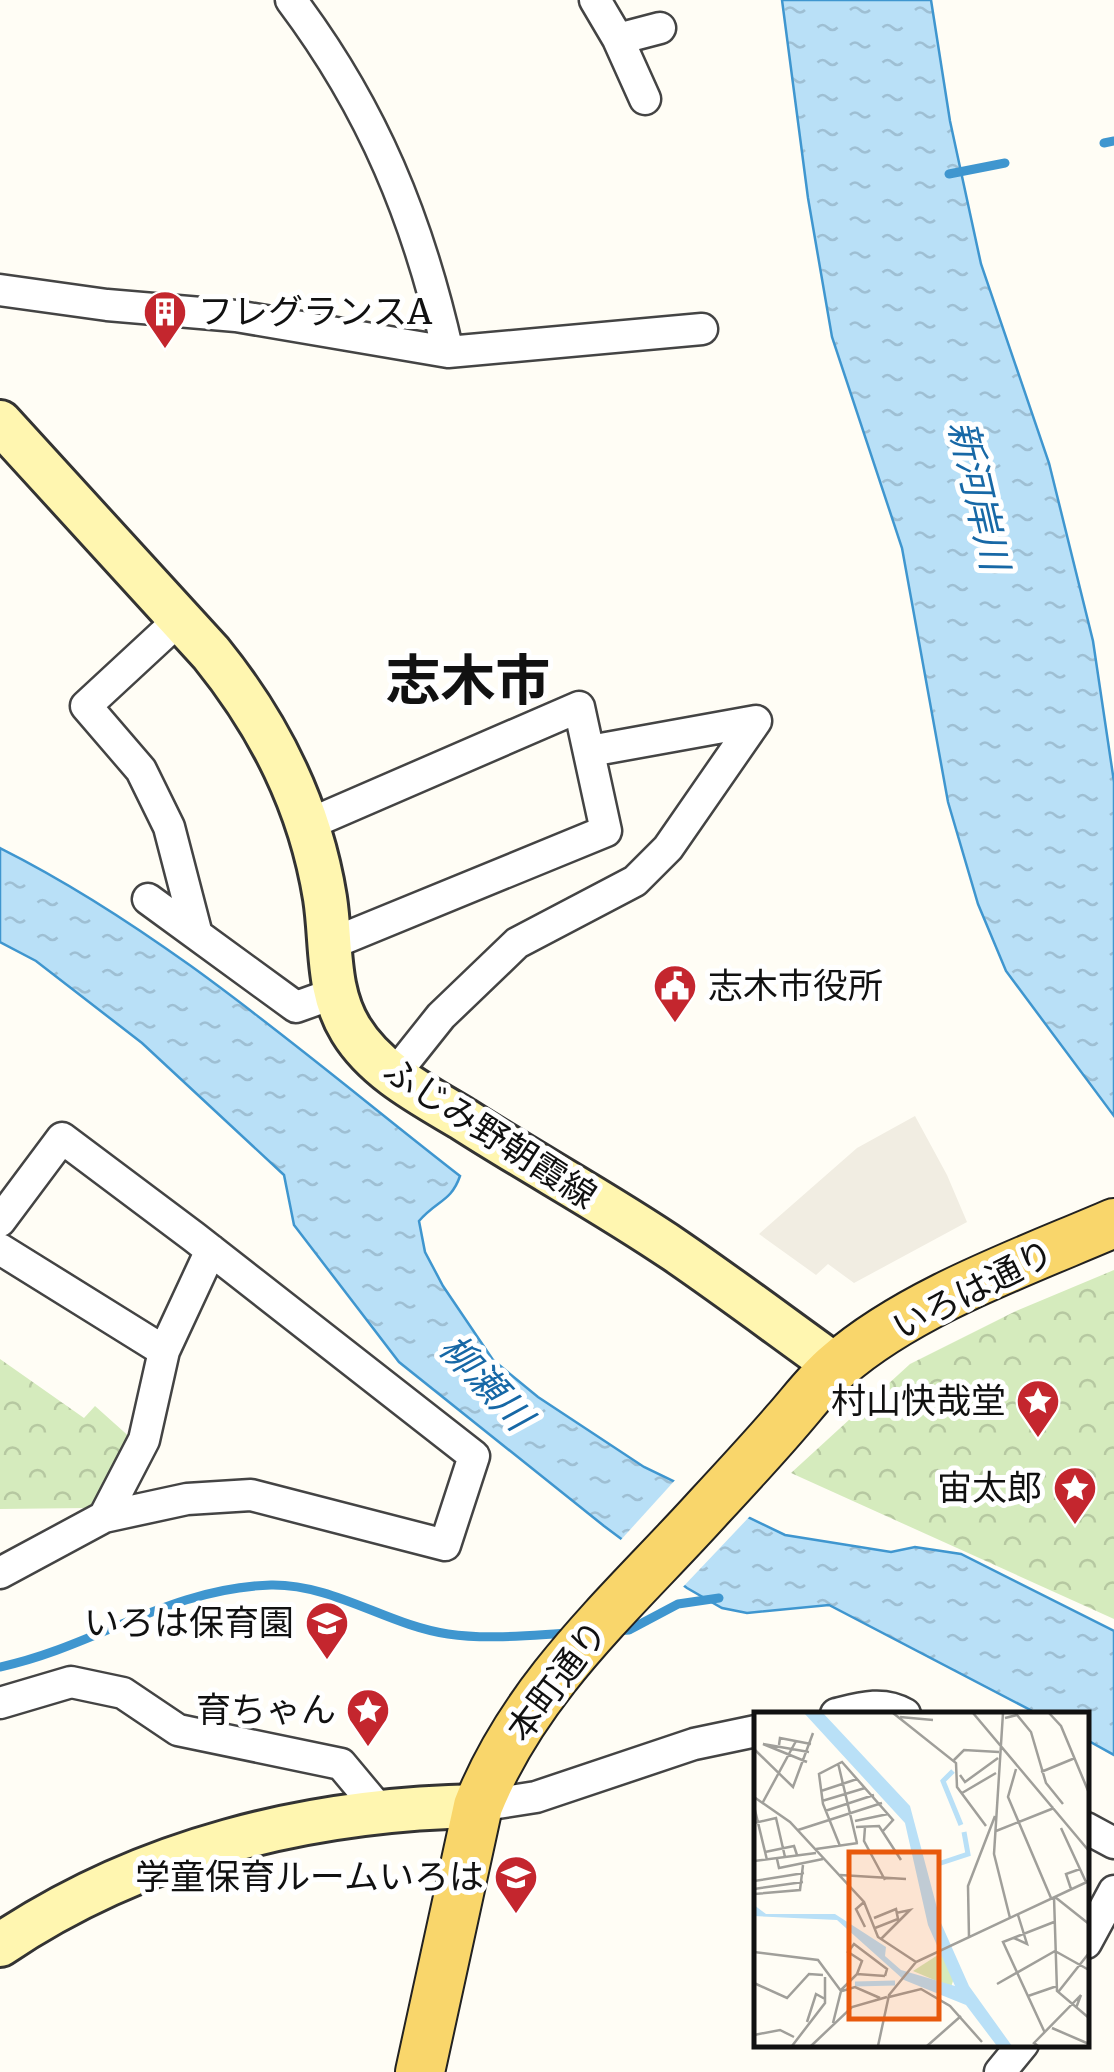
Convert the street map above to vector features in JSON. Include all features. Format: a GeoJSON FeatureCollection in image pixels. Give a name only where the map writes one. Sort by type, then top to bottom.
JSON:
{"type":"FeatureCollection","features":[{"type":"Feature","properties":{"kind":"main road","name":"ふじみ野朝霞線"},"geometry":{"type":"LineString","coordinates":[[0,422],[181,618],[253,710],[287,770],[309,824],[326,902],[334,993],[352,1032],[366,1050],[394,1075],[676,1250],[836,1366]]}},
{"type":"Feature","properties":{"kind":"main road","name":"いろは通り"},"geometry":{"type":"LineString","coordinates":[[836,1366],[944,1300],[1097,1230]]}},
{"type":"Feature","properties":{"kind":"main road","name":"本町通り"},"geometry":{"type":"LineString","coordinates":[[420,2072],[465,1852],[492,1772],[550,1681],[590,1632],[836,1366]]}},
{"type":"Feature","properties":{"kind":"main road"},"geometry":{"type":"LineString","coordinates":[[0,1944],[99,1888],[174,1856],[244,1835],[318,1820],[478,1806]]}},
{"type":"Feature","properties":{"kind":"street"},"geometry":{"type":"LineString","coordinates":[[291,0],[322,41],[377,134],[432,279],[448,352]]}},
{"type":"Feature","properties":{"kind":"street"},"geometry":{"type":"LineString","coordinates":[[595,0],[618,39],[644,100]]}},
{"type":"Feature","properties":{"kind":"street"},"geometry":{"type":"LineString","coordinates":[[618,39],[660,28]]}},
{"type":"Feature","properties":{"kind":"street"},"geometry":{"type":"LineString","coordinates":[[0,290],[107,305],[236,316],[448,352],[702,329]]}},
{"type":"Feature","properties":{"kind":"street"},"geometry":{"type":"LineString","coordinates":[[181,618],[86,706],[142,770],[169,827],[196,931]]}},
{"type":"Feature","properties":{"kind":"street"},"geometry":{"type":"LineString","coordinates":[[309,824],[579,706],[606,832],[328,945]]}},
{"type":"Feature","properties":{"kind":"street"},"geometry":{"type":"LineString","coordinates":[[394,1075],[441,1016],[517,943],[636,881],[668,848],[756,721],[590,752]]}},
{"type":"Feature","properties":{"kind":"street"},"geometry":{"type":"LineString","coordinates":[[148,899],[296,1007],[334,993]]}},
{"type":"Feature","properties":{"kind":"street"},"geometry":{"type":"LineString","coordinates":[[0,1221],[62,1138],[474,1456],[445,1546],[251,1494],[186,1499],[104,1517],[0,1574]]}},
{"type":"Feature","properties":{"kind":"street"},"geometry":{"type":"LineString","coordinates":[[0,1249],[164,1351]]}},
{"type":"Feature","properties":{"kind":"street"},"geometry":{"type":"LineString","coordinates":[[104,1517],[144,1440],[164,1351],[211,1250]]}},
{"type":"Feature","properties":{"kind":"street"},"geometry":{"type":"LineString","coordinates":[[0,1704],[71,1682],[123,1694],[178,1730],[341,1764],[382,1813]]}},
{"type":"Feature","properties":{"kind":"street"},"geometry":{"type":"LineString","coordinates":[[844,1712],[868,1706],[893,1707],[902,1712]]}},
{"type":"Feature","properties":{"kind":"street"},"geometry":{"type":"LineString","coordinates":[[478,1806],[536,1797],[694,1744],[754,1731]]}},
{"type":"Feature","properties":{"kind":"street"},"geometry":{"type":"LineString","coordinates":[[1089,1830],[1114,1843]]}},
{"type":"Feature","properties":{"kind":"street"},"geometry":{"type":"LineString","coordinates":[[1089,1937],[1114,1891]]}},
{"type":"Feature","properties":{"kind":"street"},"geometry":{"type":"LineString","coordinates":[[1000,2072],[1021,2047]]}},
{"type":"Feature","properties":{"kind":"green space"},"geometry":{"type":"Polygon","coordinates":[[[1114,1270],[1114,1619],[791,1473],[910,1364],[1016,1311],[1114,1270]]]}},
{"type":"Feature","properties":{"kind":"green space"},"geometry":{"type":"Polygon","coordinates":[[[0,1359],[84,1418],[95,1406],[133,1440],[117,1477],[88,1508],[0,1509],[0,1359]]]}},
{"type":"Feature","properties":{"kind":"shaded area"},"geometry":{"type":"Polygon","coordinates":[[[915,1116],[967,1222],[854,1283],[828,1264],[816,1275],[759,1234],[857,1148],[915,1116]]]}},
{"type":"Feature","properties":{"kind":"water","name":"新河岸川"},"geometry":{"type":"Polygon","coordinates":[[[782,0],[931,0],[950,121],[981,264],[1049,463],[1093,641],[1114,782],[1114,1116],[1006,971],[978,904],[948,802],[902,548],[832,337],[808,198],[782,0]]]}},
{"type":"Feature","properties":{"kind":"water","name":"柳瀬川"},"geometry":{"type":"Polygon","coordinates":[[[0,848],[62,882],[181,959],[460,1176],[448,1196],[419,1221],[425,1252],[443,1286],[493,1360],[538,1397],[644,1467],[785,1535],[891,1552],[915,1547],[961,1554],[1114,1631],[1114,1755],[1089,1741],[1089,1712],[1034,1712],[829,1605],[747,1613],[722,1608],[687,1588],[399,1362],[294,1225],[284,1175],[142,1043],[36,961],[0,942],[0,848]]]}},
{"type":"Feature","properties":{"kind":"pier"},"geometry":{"type":"Polygon","coordinates":[[[677,1478],[752,1514],[681,1589],[618,1543],[677,1478]]]}},
{"type":"Feature","properties":{"kind":"waterway"},"geometry":{"type":"LineString","coordinates":[[1104,143],[1114,141]]}},
{"type":"Feature","properties":{"kind":"waterway"},"geometry":{"type":"LineString","coordinates":[[949,174],[1005,163]]}},
{"type":"Feature","properties":{"kind":"waterway"},"geometry":{"type":"LineString","coordinates":[[0,1667],[68,1646],[199,1596],[271,1585],[317,1591],[448,1634],[494,1637],[571,1633]]}},
{"type":"Feature","properties":{"kind":"waterway"},"geometry":{"type":"LineString","coordinates":[[616,1631],[629,1630],[678,1604],[719,1598]]}},
{"type":"Feature","properties":{"kind":"place","name":"フレグランスA"},"geometry":{"type":"Point","coordinates":[165,350]}},
{"type":"Feature","properties":{"kind":"place","name":"志木市役所"},"geometry":{"type":"Point","coordinates":[675,1024]}},
{"type":"Feature","properties":{"kind":"place","name":"村山快哉堂"},"geometry":{"type":"Point","coordinates":[1038,1439]}},
{"type":"Feature","properties":{"kind":"place","name":"宙太郎"},"geometry":{"type":"Point","coordinates":[1075,1526]}},
{"type":"Feature","properties":{"kind":"place","name":"いろは保育園"},"geometry":{"type":"Point","coordinates":[327,1661]}},
{"type":"Feature","properties":{"kind":"place","name":"育ちゃん"},"geometry":{"type":"Point","coordinates":[368,1748]}},
{"type":"Feature","properties":{"kind":"place","name":"学童保育ルームいろは"},"geometry":{"type":"Point","coordinates":[516,1915]}},
{"type":"Feature","properties":{"kind":"district","name":"志木市"},"geometry":{"type":"Point","coordinates":[468,680]}}]}
